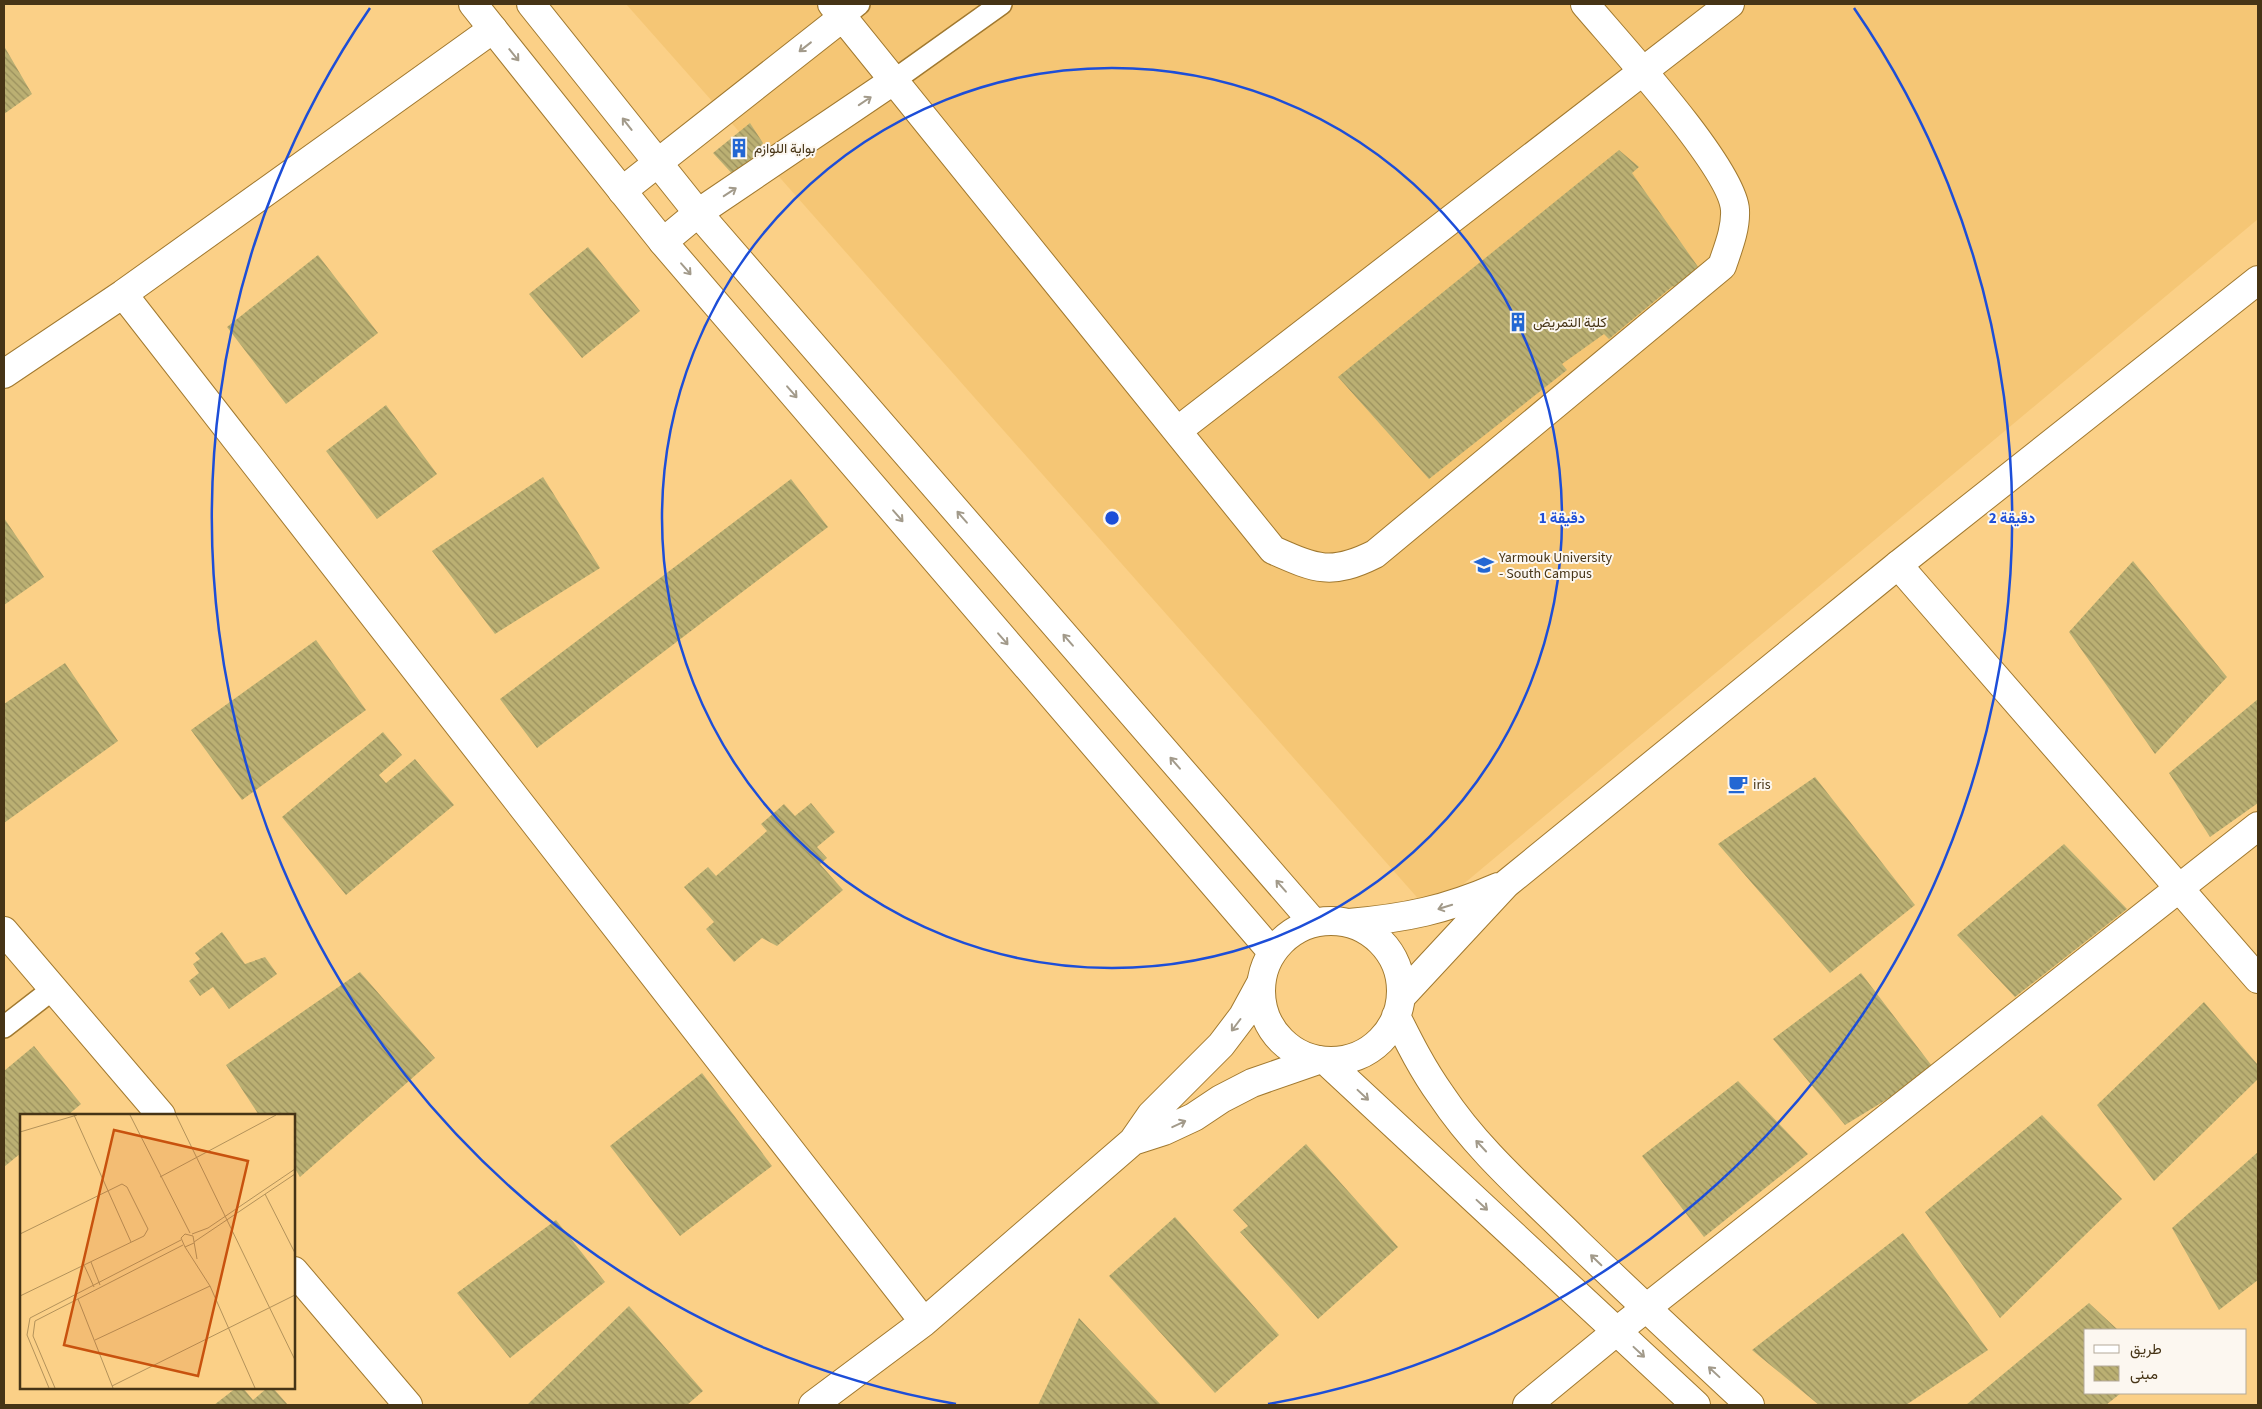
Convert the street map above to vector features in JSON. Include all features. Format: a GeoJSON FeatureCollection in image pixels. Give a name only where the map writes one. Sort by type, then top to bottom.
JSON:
{"type":"FeatureCollection","features":[{"type":"Feature","properties":{"kind":"street"},"geometry":{"type":"LineString","coordinates":[[473,4],[663,242],[1272,952]]}},
{"type":"Feature","properties":{"kind":"street"},"geometry":{"type":"LineString","coordinates":[[531,4],[698,213],[1313,922]]}},
{"type":"Feature","properties":{"kind":"street"},"geometry":{"type":"LineString","coordinates":[[622,191],[845,8],[893,81],[1273,550],[1305,564],[1333,569],[1352,565],[1375,554],[1722,266],[1733,233],[1735,208],[1726,185],[1710,156],[1585,4]]}},
{"type":"Feature","properties":{"kind":"street"},"geometry":{"type":"LineString","coordinates":[[1177,431],[1730,4]]}},
{"type":"Feature","properties":{"kind":"street"},"geometry":{"type":"LineString","coordinates":[[4,374],[123,294],[493,30]]}},
{"type":"Feature","properties":{"kind":"street"},"geometry":{"type":"LineString","coordinates":[[663,242],[698,213],[893,81]]}},
{"type":"Feature","properties":{"kind":"street"},"geometry":{"type":"LineString","coordinates":[[1133,1140],[1164,1131],[1194,1117],[1221,1099],[1252,1083],[1323,1061],[1349,1059],[1369,1050],[1386,1036],[1399,1007],[1506,884],[1898,565],[2258,280]]}},
{"type":"Feature","properties":{"kind":"street"},"geometry":{"type":"LineString","coordinates":[[123,294],[924,1322]]}},
{"type":"Feature","properties":{"kind":"street"},"geometry":{"type":"LineString","coordinates":[[1898,565],[2258,978]]}},
{"type":"Feature","properties":{"kind":"street"},"geometry":{"type":"LineString","coordinates":[[1527,1405],[1646,1308],[2258,826]]}},
{"type":"Feature","properties":{"kind":"street"},"geometry":{"type":"LineString","coordinates":[[1349,923],[1390,919],[1430,912],[1469,900],[1506,884]]}},
{"type":"Feature","properties":{"kind":"street"},"geometry":{"type":"LineString","coordinates":[[1696,1405],[1323,1061],[1294,1051],[1274,1033],[1263,1009],[1261,983],[1264,967],[1272,952],[1290,933],[1313,922],[1331,920],[1349,923],[1371,933],[1389,950],[1399,972],[1399,1007],[1417,1057],[1441,1096],[1468,1132],[1499,1166],[1750,1405]]}},
{"type":"Feature","properties":{"kind":"street"},"geometry":{"type":"LineString","coordinates":[[4,931],[160,1114]]}},
{"type":"Feature","properties":{"kind":"street"},"geometry":{"type":"LineString","coordinates":[[813,1405],[924,1322],[1133,1140],[1151,1115],[1221,1045],[1243,1016],[1261,983]]}},
{"type":"Feature","properties":{"kind":"street"},"geometry":{"type":"LineString","coordinates":[[295,1272],[408,1405]]}},
{"type":"Feature","properties":{"kind":"lane"},"geometry":{"type":"LineString","coordinates":[[893,81],[1001,4]]}},
{"type":"Feature","properties":{"kind":"lane"},"geometry":{"type":"LineString","coordinates":[[4,1027],[53,989]]}},
{"type":"Feature","properties":{"kind":"shaded area","name":"Yarmouk University - South Campus"},"geometry":{"type":"Polygon","coordinates":[[[626,4],[2258,4],[2258,219],[1430,912],[626,4]]]}},
{"type":"Feature","properties":{"kind":"building"},"geometry":{"type":"Polygon","coordinates":[[[4,46],[32,94],[4,114],[4,46]]]}},
{"type":"Feature","properties":{"kind":"building","name":"بواية اللوازم"},"geometry":{"type":"Polygon","coordinates":[[[750,123],[763,143],[737,179],[713,153],[750,123]]]}},
{"type":"Feature","properties":{"kind":"building","name":"كلية التمريض"},"geometry":{"type":"Polygon","coordinates":[[[1619,150],[1639,167],[1632,173],[1701,271],[1676,289],[1673,286],[1609,339],[1604,334],[1562,364],[1567,370],[1429,479],[1338,377],[1619,150]]]}},
{"type":"Feature","properties":{"kind":"building"},"geometry":{"type":"Polygon","coordinates":[[[588,247],[640,311],[582,358],[529,294],[588,247]]]}},
{"type":"Feature","properties":{"kind":"building"},"geometry":{"type":"Polygon","coordinates":[[[318,255],[378,333],[286,404],[227,327],[318,255]]]}},
{"type":"Feature","properties":{"kind":"building"},"geometry":{"type":"Polygon","coordinates":[[[386,405],[437,474],[377,519],[326,451],[386,405]]]}},
{"type":"Feature","properties":{"kind":"building"},"geometry":{"type":"Polygon","coordinates":[[[543,477],[600,568],[495,634],[432,551],[543,477]]]}},
{"type":"Feature","properties":{"kind":"building"},"geometry":{"type":"Polygon","coordinates":[[[791,479],[828,527],[537,748],[500,699],[791,479]]]}},
{"type":"Feature","properties":{"kind":"building"},"geometry":{"type":"Polygon","coordinates":[[[4,518],[44,577],[4,605],[4,518]]]}},
{"type":"Feature","properties":{"kind":"building"},"geometry":{"type":"Polygon","coordinates":[[[2133,561],[2227,677],[2155,754],[2069,632],[2133,561]]]}},
{"type":"Feature","properties":{"kind":"building"},"geometry":{"type":"Polygon","coordinates":[[[316,640],[366,710],[242,800],[191,730],[316,640]]]}},
{"type":"Feature","properties":{"kind":"building"},"geometry":{"type":"Polygon","coordinates":[[[65,663],[118,741],[4,823],[4,704],[65,663]]]}},
{"type":"Feature","properties":{"kind":"building"},"geometry":{"type":"Polygon","coordinates":[[[2258,699],[2258,803],[2210,837],[2169,773],[2258,699]]]}},
{"type":"Feature","properties":{"kind":"building"},"geometry":{"type":"Polygon","coordinates":[[[383,732],[402,755],[379,775],[386,783],[415,759],[454,805],[346,895],[282,817],[383,732]]]}},
{"type":"Feature","properties":{"kind":"building"},"geometry":{"type":"Polygon","coordinates":[[[1815,777],[1915,905],[1830,973],[1718,844],[1815,777]]]}},
{"type":"Feature","properties":{"kind":"building"},"geometry":{"type":"Polygon","coordinates":[[[811,803],[835,832],[817,847],[827,858],[820,864],[843,890],[777,946],[762,938],[734,962],[706,929],[714,922],[684,887],[708,867],[716,876],[767,831],[761,824],[784,804],[795,816],[811,803]]]}},
{"type":"Feature","properties":{"kind":"building"},"geometry":{"type":"Polygon","coordinates":[[[2064,844],[2127,909],[2015,997],[1957,935],[2064,844]]]}},
{"type":"Feature","properties":{"kind":"building"},"geometry":{"type":"Polygon","coordinates":[[[222,932],[245,964],[265,957],[277,974],[229,1009],[213,987],[200,996],[189,981],[199,973],[193,964],[200,959],[195,953],[222,932]]]}},
{"type":"Feature","properties":{"kind":"building"},"geometry":{"type":"Polygon","coordinates":[[[360,972],[435,1058],[300,1177],[295,1169],[295,1114],[258,1114],[226,1065],[360,972]]]}},
{"type":"Feature","properties":{"kind":"building"},"geometry":{"type":"Polygon","coordinates":[[[1861,973],[1935,1070],[1845,1125],[1773,1039],[1861,973]]]}},
{"type":"Feature","properties":{"kind":"building"},"geometry":{"type":"Polygon","coordinates":[[[2204,1002],[2258,1065],[2258,1079],[2154,1181],[2097,1105],[2204,1002]]]}},
{"type":"Feature","properties":{"kind":"building"},"geometry":{"type":"Polygon","coordinates":[[[34,1046],[81,1104],[69,1114],[20,1114],[20,1154],[4,1167],[4,1071],[34,1046]]]}},
{"type":"Feature","properties":{"kind":"building"},"geometry":{"type":"Polygon","coordinates":[[[702,1073],[772,1166],[680,1236],[610,1146],[702,1073]]]}},
{"type":"Feature","properties":{"kind":"building"},"geometry":{"type":"Polygon","coordinates":[[[1738,1081],[1808,1154],[1704,1237],[1642,1156],[1738,1081]]]}},
{"type":"Feature","properties":{"kind":"building"},"geometry":{"type":"Polygon","coordinates":[[[2042,1115],[2122,1199],[2000,1318],[1925,1212],[2042,1115]]]}},
{"type":"Feature","properties":{"kind":"building"},"geometry":{"type":"Polygon","coordinates":[[[1306,1144],[1398,1247],[1318,1319],[1240,1232],[1248,1226],[1233,1210],[1306,1144]]]}},
{"type":"Feature","properties":{"kind":"building"},"geometry":{"type":"Polygon","coordinates":[[[2258,1152],[2258,1280],[2219,1310],[2172,1228],[2258,1152]]]}},
{"type":"Feature","properties":{"kind":"building"},"geometry":{"type":"Polygon","coordinates":[[[1175,1217],[1279,1335],[1215,1393],[1109,1276],[1175,1217]]]}},
{"type":"Feature","properties":{"kind":"building"},"geometry":{"type":"Polygon","coordinates":[[[556,1220],[605,1282],[510,1358],[457,1293],[556,1220]]]}},
{"type":"Feature","properties":{"kind":"building"},"geometry":{"type":"Polygon","coordinates":[[[1903,1233],[1988,1350],[1906,1405],[1819,1405],[1752,1350],[1903,1233]]]}},
{"type":"Feature","properties":{"kind":"building"},"geometry":{"type":"Polygon","coordinates":[[[2089,1303],[2117,1329],[2084,1329],[2084,1394],[2120,1394],[2106,1405],[1966,1405],[2089,1303]]]}},
{"type":"Feature","properties":{"kind":"building"},"geometry":{"type":"Polygon","coordinates":[[[629,1306],[703,1391],[687,1405],[527,1405],[629,1306]]]}},
{"type":"Feature","properties":{"kind":"building"},"geometry":{"type":"Polygon","coordinates":[[[1079,1318],[1161,1405],[1038,1405],[1079,1318]]]}},
{"type":"Feature","properties":{"kind":"building"},"geometry":{"type":"Polygon","coordinates":[[[235,1389],[244,1389],[253,1400],[266,1389],[274,1389],[288,1405],[214,1405],[235,1389]]]}},
{"type":"Feature","properties":{"kind":"place","name":"بواية اللوازم"},"geometry":{"type":"Point","coordinates":[739,148]}},
{"type":"Feature","properties":{"kind":"place","name":"كلية التمريض"},"geometry":{"type":"Point","coordinates":[1518,322]}},
{"type":"Feature","properties":{"kind":"place","name":"Yarmouk University - South Campus"},"geometry":{"type":"Point","coordinates":[1484,565]}},
{"type":"Feature","properties":{"kind":"place","name":"iris"},"geometry":{"type":"Point","coordinates":[1738,784]}}]}
